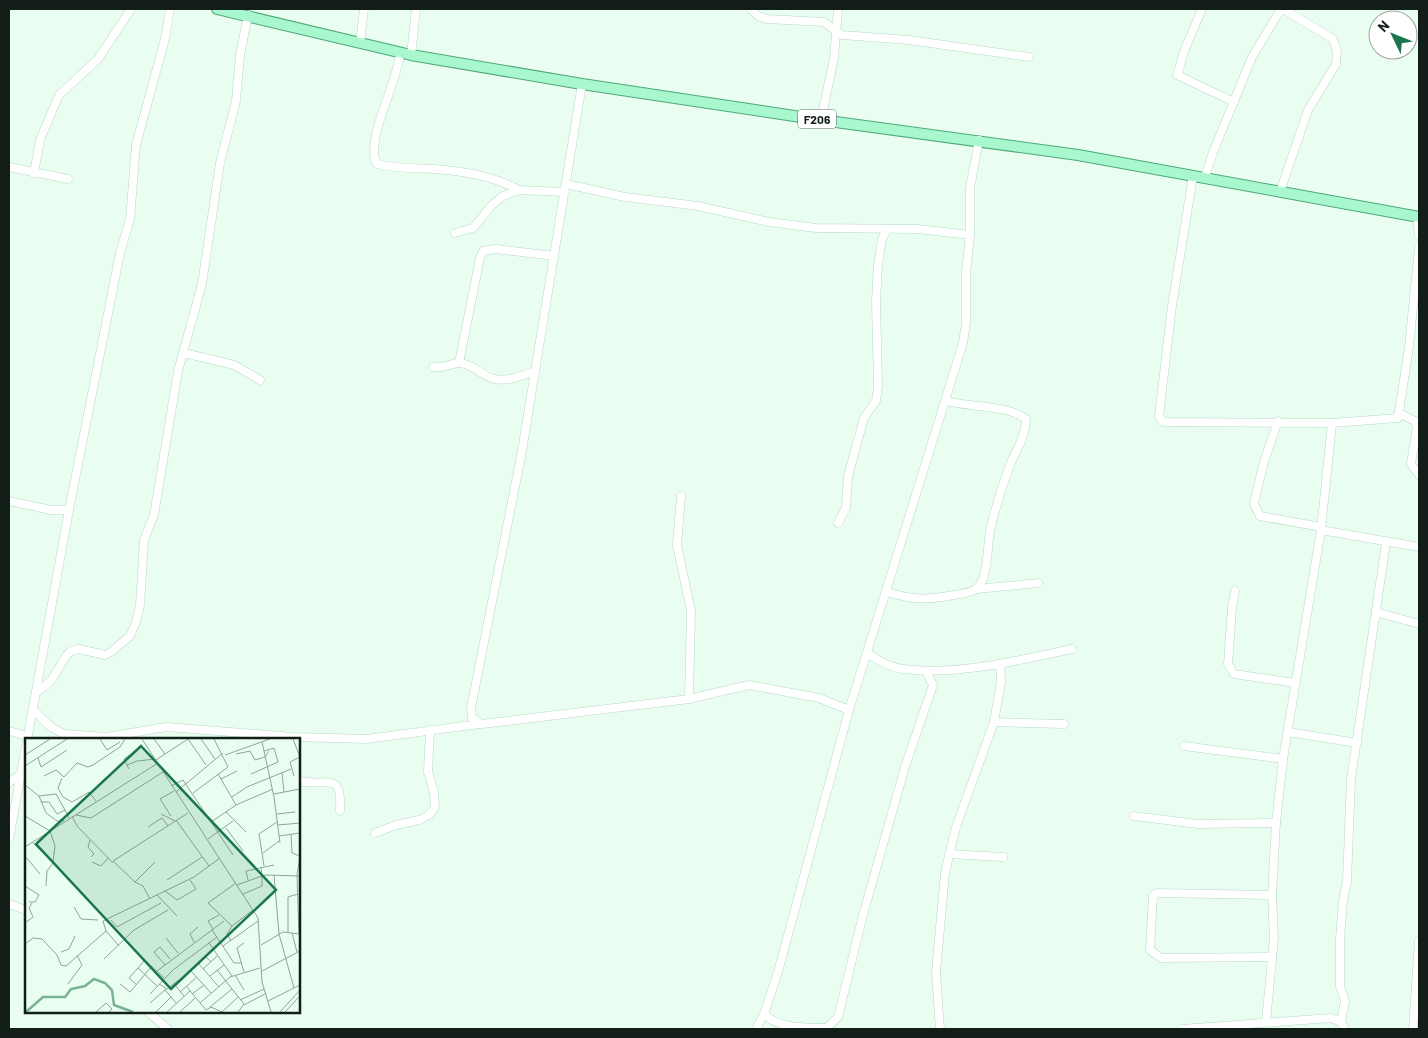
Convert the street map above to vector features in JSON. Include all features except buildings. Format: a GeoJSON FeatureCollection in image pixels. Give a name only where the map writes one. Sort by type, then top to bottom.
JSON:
{"type":"FeatureCollection","features":[{"type":"Feature","properties":{"kind":"main road","name":"F206"},"geometry":{"type":"LineString","coordinates":[[217,9],[411,55],[582,84],[821,120],[979,140],[1078,155],[1418,217]]}},
{"type":"Feature","properties":{"kind":"street"},"geometry":{"type":"LineString","coordinates":[[34,173],[40,140],[59,94],[98,59],[131,9]]}},
{"type":"Feature","properties":{"kind":"street"},"geometry":{"type":"LineString","coordinates":[[9,731],[26,736],[33,710],[120,253],[130,219],[136,145],[165,39],[170,9]]}},
{"type":"Feature","properties":{"kind":"street"},"geometry":{"type":"LineString","coordinates":[[360,43],[364,9]]}},
{"type":"Feature","properties":{"kind":"street"},"geometry":{"type":"LineString","coordinates":[[411,55],[416,9]]}},
{"type":"Feature","properties":{"kind":"street"},"geometry":{"type":"LineString","coordinates":[[751,9],[758,16],[767,19],[824,22],[842,35],[909,40],[1029,57]]}},
{"type":"Feature","properties":{"kind":"street"},"geometry":{"type":"LineString","coordinates":[[821,120],[834,58],[838,9]]}},
{"type":"Feature","properties":{"kind":"street"},"geometry":{"type":"LineString","coordinates":[[1202,9],[1177,74],[1234,102]]}},
{"type":"Feature","properties":{"kind":"street"},"geometry":{"type":"LineString","coordinates":[[1205,178],[1212,155],[1252,57],[1282,9],[1333,39],[1337,51],[1336,64],[1308,110],[1280,192]]}},
{"type":"Feature","properties":{"kind":"street"},"geometry":{"type":"LineString","coordinates":[[37,692],[51,681],[71,651],[80,650],[105,655],[130,636],[136,622],[140,605],[144,540],[154,515],[166,451],[172,400],[202,284],[220,163],[236,101],[240,55],[248,15]]}},
{"type":"Feature","properties":{"kind":"street"},"geometry":{"type":"LineString","coordinates":[[400,52],[397,70],[376,130],[372,156],[377,164],[408,170],[452,170],[496,179],[519,190]]}},
{"type":"Feature","properties":{"kind":"street"},"geometry":{"type":"LineString","coordinates":[[479,724],[472,718],[471,708],[522,451],[533,372],[566,188],[582,84]]}},
{"type":"Feature","properties":{"kind":"street"},"geometry":{"type":"LineString","coordinates":[[756,1029],[764,1014],[778,972],[849,710],[946,401],[966,322],[970,188],[979,140]]}},
{"type":"Feature","properties":{"kind":"street"},"geometry":{"type":"LineString","coordinates":[[9,167],[68,179]]}},
{"type":"Feature","properties":{"kind":"street"},"geometry":{"type":"LineString","coordinates":[[1193,176],[1172,306],[1159,416],[1163,422],[1221,424],[1332,423],[1398,418],[1409,347],[1419,248]]}},
{"type":"Feature","properties":{"kind":"street"},"geometry":{"type":"LineString","coordinates":[[455,233],[473,228],[492,205],[503,196],[519,190],[566,188],[698,206],[769,222],[816,228],[918,230],[970,235]]}},
{"type":"Feature","properties":{"kind":"street"},"geometry":{"type":"LineString","coordinates":[[1418,217],[1419,235]]}},
{"type":"Feature","properties":{"kind":"street"},"geometry":{"type":"LineString","coordinates":[[838,523],[846,508],[848,476],[864,418],[876,402],[878,386],[876,300],[878,265],[882,239],[887,229]]}},
{"type":"Feature","properties":{"kind":"street"},"geometry":{"type":"LineString","coordinates":[[460,363],[480,258],[483,251],[496,249],[554,256]]}},
{"type":"Feature","properties":{"kind":"street"},"geometry":{"type":"LineString","coordinates":[[184,353],[234,365],[260,380]]}},
{"type":"Feature","properties":{"kind":"street"},"geometry":{"type":"LineString","coordinates":[[434,367],[440,368],[460,363],[473,367],[492,379],[506,379],[533,372]]}},
{"type":"Feature","properties":{"kind":"street"},"geometry":{"type":"LineString","coordinates":[[946,401],[995,408],[1021,415],[1026,419],[1024,431],[1010,465],[990,532],[986,571],[976,589]]}},
{"type":"Feature","properties":{"kind":"street"},"geometry":{"type":"LineString","coordinates":[[1399,413],[1415,421],[1417,428],[1412,464],[1419,475]]}},
{"type":"Feature","properties":{"kind":"street"},"geometry":{"type":"LineString","coordinates":[[1278,422],[1263,464],[1254,504],[1255,510],[1260,516],[1386,543],[1419,548]]}},
{"type":"Feature","properties":{"kind":"street"},"geometry":{"type":"LineString","coordinates":[[1266,1022],[1274,938],[1272,895],[1276,824],[1283,759],[1321,528],[1332,423]]}},
{"type":"Feature","properties":{"kind":"street"},"geometry":{"type":"LineString","coordinates":[[681,496],[677,545],[691,611],[689,700]]}},
{"type":"Feature","properties":{"kind":"street"},"geometry":{"type":"LineString","coordinates":[[9,501],[51,510],[70,510]]}},
{"type":"Feature","properties":{"kind":"street"},"geometry":{"type":"LineString","coordinates":[[1182,1029],[1216,1028],[1266,1022],[1331,1018],[1343,1025],[1345,1001],[1340,986],[1340,938],[1343,901],[1347,881],[1352,779],[1386,543]]}},
{"type":"Feature","properties":{"kind":"street"},"geometry":{"type":"LineString","coordinates":[[887,592],[910,599],[924,600],[967,593],[976,589],[1038,582]]}},
{"type":"Feature","properties":{"kind":"street"},"geometry":{"type":"LineString","coordinates":[[1235,591],[1228,664],[1230,670],[1234,674],[1295,683]]}},
{"type":"Feature","properties":{"kind":"street"},"geometry":{"type":"LineString","coordinates":[[1376,612],[1419,624]]}},
{"type":"Feature","properties":{"kind":"street"},"geometry":{"type":"LineString","coordinates":[[868,654],[901,669],[926,671],[1000,664],[1072,649]]}},
{"type":"Feature","properties":{"kind":"street"},"geometry":{"type":"LineString","coordinates":[[940,1029],[936,972],[949,854],[956,827],[994,722],[1001,682],[1000,664]]}},
{"type":"Feature","properties":{"kind":"street"},"geometry":{"type":"LineString","coordinates":[[764,1014],[773,1022],[827,1028],[838,1017],[863,916],[905,767],[933,685],[926,671]]}},
{"type":"Feature","properties":{"kind":"street"},"geometry":{"type":"LineString","coordinates":[[33,710],[51,727],[64,734],[107,737],[166,727],[245,736],[366,739],[689,700],[748,685],[819,698],[849,710]]}},
{"type":"Feature","properties":{"kind":"street"},"geometry":{"type":"LineString","coordinates":[[994,722],[1064,724]]}},
{"type":"Feature","properties":{"kind":"street"},"geometry":{"type":"LineString","coordinates":[[376,833],[396,825],[419,820],[429,815],[435,807],[434,792],[428,772],[430,730]]}},
{"type":"Feature","properties":{"kind":"street"},"geometry":{"type":"LineString","coordinates":[[1288,732],[1357,743]]}},
{"type":"Feature","properties":{"kind":"street"},"geometry":{"type":"LineString","coordinates":[[9,839],[25,742]]}},
{"type":"Feature","properties":{"kind":"street"},"geometry":{"type":"LineString","coordinates":[[1184,746],[1283,759]]}},
{"type":"Feature","properties":{"kind":"street"},"geometry":{"type":"LineString","coordinates":[[9,783],[19,775]]}},
{"type":"Feature","properties":{"kind":"street"},"geometry":{"type":"LineString","coordinates":[[300,781],[333,782],[338,786],[341,795],[340,811]]}},
{"type":"Feature","properties":{"kind":"street"},"geometry":{"type":"LineString","coordinates":[[1134,816],[1198,824],[1276,824]]}},
{"type":"Feature","properties":{"kind":"street"},"geometry":{"type":"LineString","coordinates":[[949,854],[975,857],[1003,857]]}},
{"type":"Feature","properties":{"kind":"street"},"geometry":{"type":"LineString","coordinates":[[1272,895],[1162,891],[1153,896],[1150,937],[1150,950],[1161,958],[1272,956]]}},
{"type":"Feature","properties":{"kind":"street"},"geometry":{"type":"LineString","coordinates":[[9,904],[25,910]]}},
{"type":"Feature","properties":{"kind":"street"},"geometry":{"type":"LineString","coordinates":[[1413,1029],[1418,1000],[1419,941]]}},
{"type":"Feature","properties":{"kind":"street"},"geometry":{"type":"LineString","coordinates":[[149,1013],[168,1029]]}}]}
